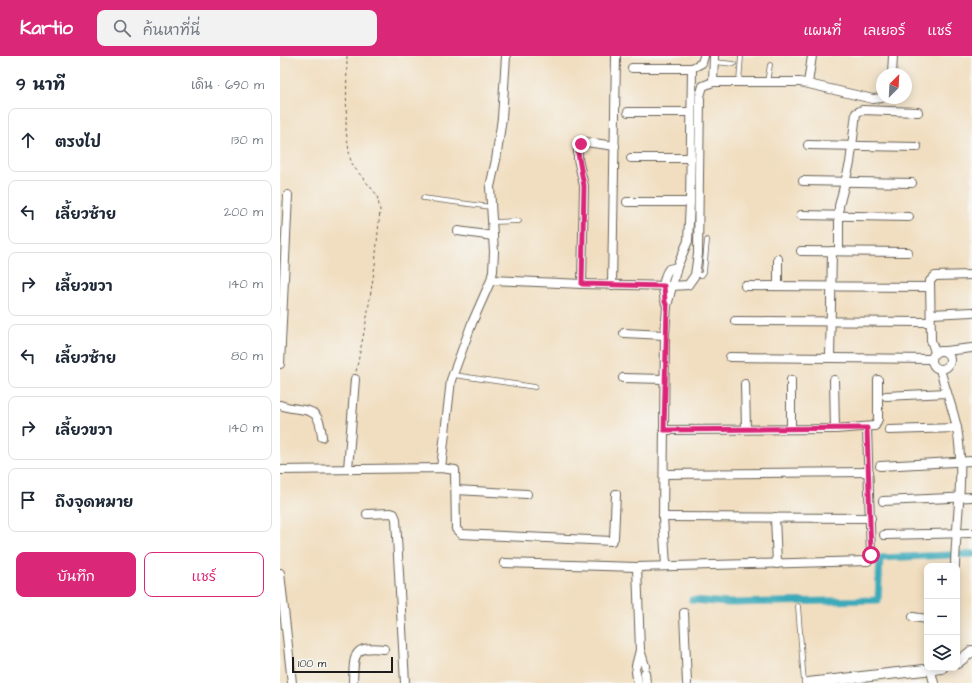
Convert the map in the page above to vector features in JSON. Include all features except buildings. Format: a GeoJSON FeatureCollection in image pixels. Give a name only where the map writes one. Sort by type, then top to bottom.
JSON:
{"type":"FeatureCollection","features":[{"type":"Feature","properties":{"kind":"street"},"geometry":{"type":"LineString","coordinates":[[441,468],[448,402],[454,375],[472,323],[491,280],[494,263],[488,172],[493,158],[500,111],[502,56]]}},
{"type":"Feature","properties":{"kind":"street"},"geometry":{"type":"LineString","coordinates":[[490,186],[496,160],[502,118],[506,56]]}},
{"type":"Feature","properties":{"kind":"street"},"geometry":{"type":"LineString","coordinates":[[612,285],[616,56]]}},
{"type":"Feature","properties":{"kind":"street"},"geometry":{"type":"LineString","coordinates":[[632,68],[692,68],[702,63],[704,56]]}},
{"type":"Feature","properties":{"kind":"street"},"geometry":{"type":"LineString","coordinates":[[808,83],[812,56]]}},
{"type":"Feature","properties":{"kind":"street"},"geometry":{"type":"LineString","coordinates":[[892,68],[893,56]]}},
{"type":"Feature","properties":{"kind":"street"},"geometry":{"type":"LineString","coordinates":[[713,82],[714,59]]}},
{"type":"Feature","properties":{"kind":"street"},"geometry":{"type":"LineString","coordinates":[[666,566],[663,517],[664,379],[668,286],[667,271],[677,267],[688,241],[692,68]]}},
{"type":"Feature","properties":{"kind":"street"},"geometry":{"type":"LineString","coordinates":[[491,280],[612,285],[688,285],[696,275],[700,178],[700,96],[703,86],[713,82],[808,83],[876,99]]}},
{"type":"Feature","properties":{"kind":"street"},"geometry":{"type":"LineString","coordinates":[[830,357],[830,286],[836,251],[840,197],[846,182],[855,117],[859,111],[918,112]]}},
{"type":"Feature","properties":{"kind":"street"},"geometry":{"type":"LineString","coordinates":[[628,112],[691,112]]}},
{"type":"Feature","properties":{"kind":"street"},"geometry":{"type":"LineString","coordinates":[[582,284],[584,186],[578,159],[578,149],[581,144],[586,142],[615,146]]}},
{"type":"Feature","properties":{"kind":"street"},"geometry":{"type":"LineString","coordinates":[[808,145],[918,147]]}},
{"type":"Feature","properties":{"kind":"street"},"geometry":{"type":"LineString","coordinates":[[631,158],[691,158]]}},
{"type":"Feature","properties":{"kind":"street"},"geometry":{"type":"LineString","coordinates":[[803,182],[912,183]]}},
{"type":"Feature","properties":{"kind":"street"},"geometry":{"type":"LineString","coordinates":[[280,364],[288,196]]}},
{"type":"Feature","properties":{"kind":"street"},"geometry":{"type":"LineString","coordinates":[[627,202],[690,202]]}},
{"type":"Feature","properties":{"kind":"street"},"geometry":{"type":"LineString","coordinates":[[801,215],[909,217]]}},
{"type":"Feature","properties":{"kind":"street"},"geometry":{"type":"LineString","coordinates":[[458,231],[493,236]]}},
{"type":"Feature","properties":{"kind":"street"},"geometry":{"type":"LineString","coordinates":[[801,251],[908,252]]}},
{"type":"Feature","properties":{"kind":"street"},"geometry":{"type":"LineString","coordinates":[[778,259],[778,286]]}},
{"type":"Feature","properties":{"kind":"street"},"geometry":{"type":"LineString","coordinates":[[940,369],[933,366],[929,287],[932,278],[935,276],[972,275]]}},
{"type":"Feature","properties":{"kind":"street"},"geometry":{"type":"LineString","coordinates":[[745,286],[929,287]]}},
{"type":"Feature","properties":{"kind":"street"},"geometry":{"type":"LineString","coordinates":[[930,314],[972,312]]}},
{"type":"Feature","properties":{"kind":"street"},"geometry":{"type":"LineString","coordinates":[[735,321],[930,322]]}},
{"type":"Feature","properties":{"kind":"street"},"geometry":{"type":"LineString","coordinates":[[624,333],[665,335]]}},
{"type":"Feature","properties":{"kind":"street"},"geometry":{"type":"LineString","coordinates":[[730,357],[933,356],[938,351],[972,348]]}},
{"type":"Feature","properties":{"kind":"street"},"geometry":{"type":"LineString","coordinates":[[940,369],[949,364],[950,357],[945,351]]}},
{"type":"Feature","properties":{"kind":"street"},"geometry":{"type":"LineString","coordinates":[[940,369],[957,428],[961,463],[961,498],[956,533],[955,563]]}},
{"type":"Feature","properties":{"kind":"street"},"geometry":{"type":"LineString","coordinates":[[622,378],[664,379]]}},
{"type":"Feature","properties":{"kind":"street"},"geometry":{"type":"LineString","coordinates":[[348,469],[355,379]]}},
{"type":"Feature","properties":{"kind":"street"},"geometry":{"type":"LineString","coordinates":[[791,380],[791,429]]}},
{"type":"Feature","properties":{"kind":"street"},"geometry":{"type":"LineString","coordinates":[[834,380],[835,429]]}},
{"type":"Feature","properties":{"kind":"street"},"geometry":{"type":"LineString","coordinates":[[664,430],[867,428],[875,426],[878,423],[878,380]]}},
{"type":"Feature","properties":{"kind":"street"},"geometry":{"type":"LineString","coordinates":[[745,384],[746,429]]}},
{"type":"Feature","properties":{"kind":"street"},"geometry":{"type":"LineString","coordinates":[[886,396],[947,393]]}},
{"type":"Feature","properties":{"kind":"street"},"geometry":{"type":"LineString","coordinates":[[280,405],[313,412],[317,415],[320,420],[322,437]]}},
{"type":"Feature","properties":{"kind":"street"},"geometry":{"type":"LineString","coordinates":[[504,563],[637,567],[867,562],[871,555],[871,518],[867,428]]}},
{"type":"Feature","properties":{"kind":"street"},"geometry":{"type":"LineString","coordinates":[[889,430],[957,428]]}},
{"type":"Feature","properties":{"kind":"street"},"geometry":{"type":"LineString","coordinates":[[880,466],[961,463],[972,461]]}},
{"type":"Feature","properties":{"kind":"street"},"geometry":{"type":"LineString","coordinates":[[280,470],[441,468],[455,471],[456,529],[461,534],[610,541],[614,538],[616,494]]}},
{"type":"Feature","properties":{"kind":"street"},"geometry":{"type":"LineString","coordinates":[[664,474],[869,472]]}},
{"type":"Feature","properties":{"kind":"street"},"geometry":{"type":"LineString","coordinates":[[456,490],[527,494]]}},
{"type":"Feature","properties":{"kind":"street"},"geometry":{"type":"LineString","coordinates":[[883,501],[972,497]]}},
{"type":"Feature","properties":{"kind":"street"},"geometry":{"type":"LineString","coordinates":[[367,514],[391,513],[394,514],[396,519],[405,683]]}},
{"type":"Feature","properties":{"kind":"street"},"geometry":{"type":"LineString","coordinates":[[663,517],[871,518]]}},
{"type":"Feature","properties":{"kind":"street"},"geometry":{"type":"LineString","coordinates":[[775,517],[777,564]]}},
{"type":"Feature","properties":{"kind":"street"},"geometry":{"type":"LineString","coordinates":[[884,536],[972,533]]}},
{"type":"Feature","properties":{"kind":"street"},"geometry":{"type":"LineString","coordinates":[[637,567],[640,650],[638,683]]}},
{"type":"Feature","properties":{"kind":"street"},"geometry":{"type":"LineString","coordinates":[[280,573],[292,683]]}},
{"type":"Feature","properties":{"kind":"street"},"geometry":{"type":"LineString","coordinates":[[684,613],[687,683]]}},
{"type":"Feature","properties":{"kind":"street"},"geometry":{"type":"LineString","coordinates":[[913,618],[924,619]]}},
{"type":"Feature","properties":{"kind":"street"},"geometry":{"type":"LineString","coordinates":[[352,683],[354,658],[356,652],[363,648],[384,649]]}},
{"type":"Feature","properties":{"kind":"street"},"geometry":{"type":"LineString","coordinates":[[960,661],[971,654]]}},
{"type":"Feature","properties":{"kind":"street"},"geometry":{"type":"LineString","coordinates":[[640,669],[646,683]]}},
{"type":"Feature","properties":{"kind":"street"},"geometry":{"type":"LineString","coordinates":[[808,683],[924,670]]}},
{"type":"Feature","properties":{"kind":"street"},"geometry":{"type":"LineString","coordinates":[[934,683],[936,671]]}},
{"type":"Feature","properties":{"kind":"lane"},"geometry":{"type":"LineString","coordinates":[[739,82],[741,56]]}},
{"type":"Feature","properties":{"kind":"lane"},"geometry":{"type":"LineString","coordinates":[[714,59],[734,64]]}},
{"type":"Feature","properties":{"kind":"lane"},"geometry":{"type":"LineString","coordinates":[[767,82],[770,65]]}},
{"type":"Feature","properties":{"kind":"lane"},"geometry":{"type":"LineString","coordinates":[[422,198],[491,207]]}},
{"type":"Feature","properties":{"kind":"lane"},"geometry":{"type":"LineString","coordinates":[[492,222],[519,221]]}},
{"type":"Feature","properties":{"kind":"lane"},"geometry":{"type":"LineString","coordinates":[[696,275],[702,275],[704,272],[708,240]]}},
{"type":"Feature","properties":{"kind":"lane"},"geometry":{"type":"LineString","coordinates":[[454,375],[535,387]]}},
{"type":"Feature","properties":{"kind":"lane"},"geometry":{"type":"LineString","coordinates":[[798,606],[804,683]]}},
{"type":"Feature","properties":{"kind":"path"},"geometry":{"type":"LineString","coordinates":[[348,56],[346,131],[350,158],[353,166],[377,195],[380,210],[371,295],[355,379]]}},
{"type":"Feature","properties":{"kind":"waterway"},"geometry":{"type":"LineString","coordinates":[[692,600],[729,603],[878,600],[880,558],[972,554]]}},
{"type":"Feature","properties":{"kind":"route"},"geometry":{"type":"LineString","coordinates":[[581,144],[578,149],[578,159],[584,186],[582,284],[664,286],[664,296],[667,306],[665,335],[664,430],[867,428],[871,555]]}}]}
